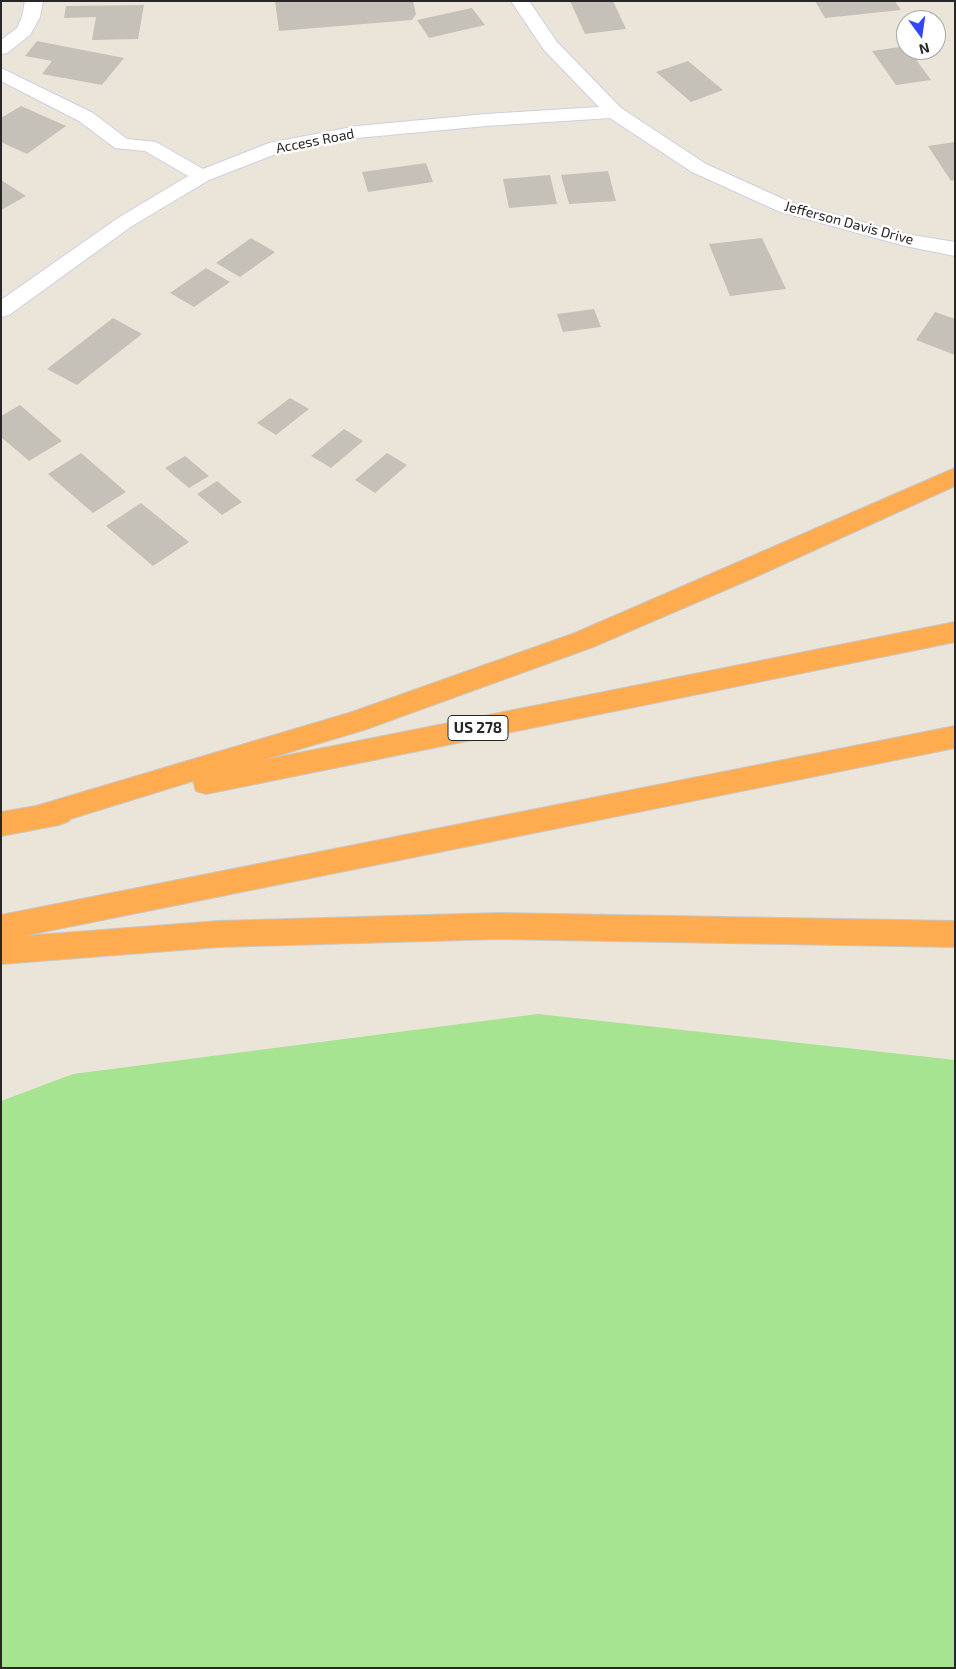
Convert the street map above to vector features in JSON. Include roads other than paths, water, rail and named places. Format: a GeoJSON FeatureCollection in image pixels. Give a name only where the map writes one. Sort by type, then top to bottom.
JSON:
{"type":"FeatureCollection","features":[{"type":"Feature","properties":{"kind":"highway"},"geometry":{"type":"LineString","coordinates":[[40,816],[355,722],[584,640],[744,571],[955,476]]}},
{"type":"Feature","properties":{"kind":"highway","name":"US 278"},"geometry":{"type":"LineString","coordinates":[[1,824],[955,632]]}},
{"type":"Feature","properties":{"kind":"highway"},"geometry":{"type":"LineString","coordinates":[[1,928],[753,779],[955,736]]}},
{"type":"Feature","properties":{"kind":"highway"},"geometry":{"type":"LineString","coordinates":[[1,951],[219,934],[499,926],[955,934]]}},
{"type":"Feature","properties":{"kind":"street"},"geometry":{"type":"LineString","coordinates":[[1,49],[24,31],[31,17],[35,4],[34,1]]}},
{"type":"Feature","properties":{"kind":"street","name":"Jefferson Davis Drive"},"geometry":{"type":"LineString","coordinates":[[520,1],[550,46],[614,112],[699,168],[785,207],[905,240],[955,249]]}},
{"type":"Feature","properties":{"kind":"street"},"geometry":{"type":"LineString","coordinates":[[1,73],[26,88],[86,117],[122,144],[149,146],[202,176]]}},
{"type":"Feature","properties":{"kind":"street","name":"Access Road"},"geometry":{"type":"LineString","coordinates":[[1,310],[125,222],[202,176],[276,147],[357,132],[486,120],[614,112]]}}]}
